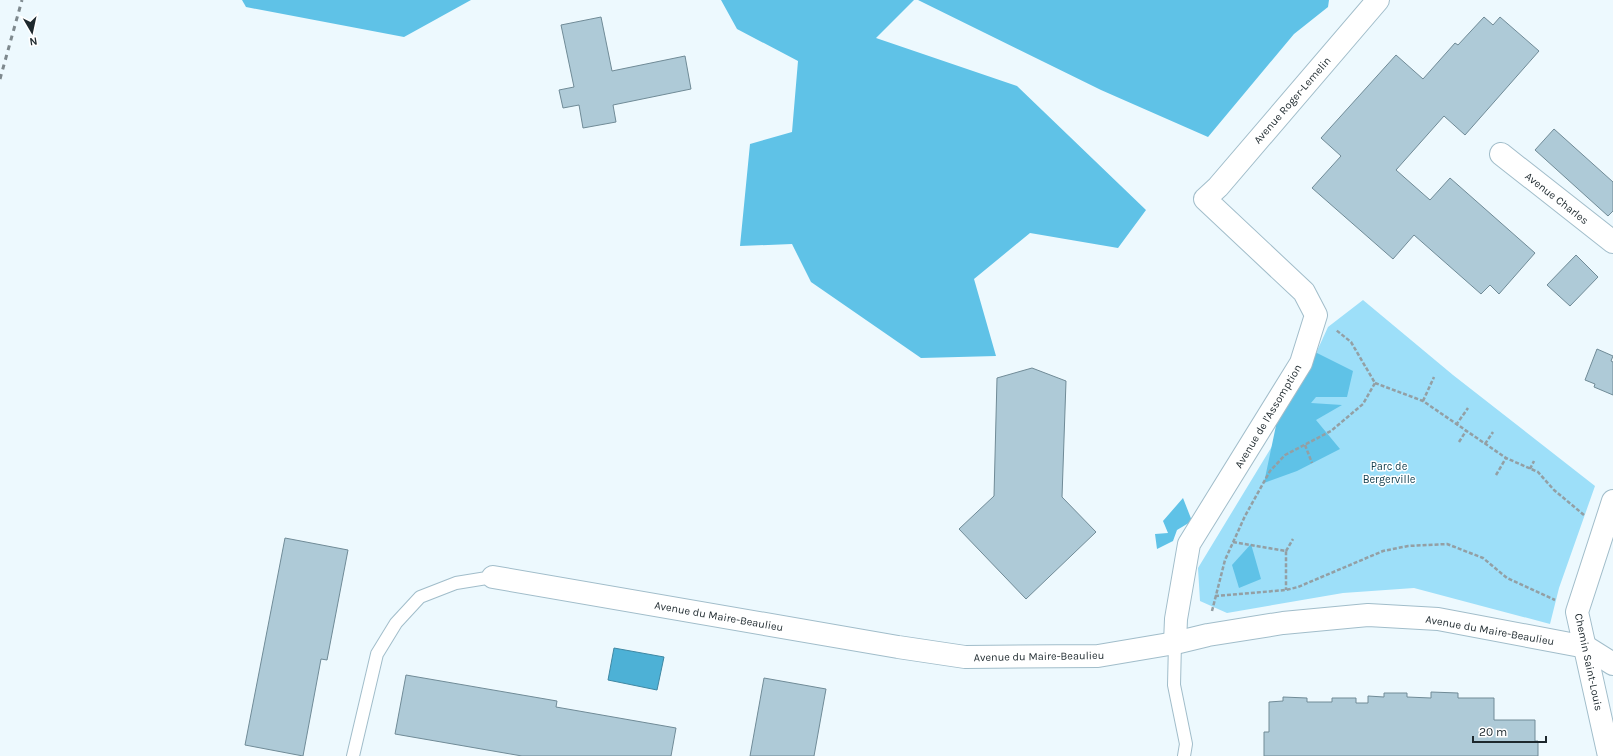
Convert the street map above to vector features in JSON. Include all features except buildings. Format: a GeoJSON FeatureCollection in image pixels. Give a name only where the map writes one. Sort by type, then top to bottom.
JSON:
{"type":"FeatureCollection","features":[{"type":"Feature","properties":{"kind":"street","name":"Avenue Roger-Lemelin"},"geometry":{"type":"LineString","coordinates":[[1316,315],[1304,292],[1205,199],[1218,187],[1378,0]]}},
{"type":"Feature","properties":{"kind":"street","name":"Avenue Charles"},"geometry":{"type":"LineString","coordinates":[[1501,154],[1613,242]]}},
{"type":"Feature","properties":{"kind":"street","name":"Avenue de l'Assomption"},"geometry":{"type":"LineString","coordinates":[[1175,643],[1176,619],[1189,544],[1301,364],[1316,315]]}},
{"type":"Feature","properties":{"kind":"street","name":"Chemin Saint-Louis"},"geometry":{"type":"LineString","coordinates":[[1609,756],[1577,612],[1613,501]]}},
{"type":"Feature","properties":{"kind":"street","name":"Avenue du Maire-Beaulieu"},"geometry":{"type":"LineString","coordinates":[[493,577],[890,646],[965,657],[1098,656],[1175,643],[1208,635],[1283,623],[1368,615],[1438,619],[1586,647]]}},
{"type":"Feature","properties":{"kind":"street"},"geometry":{"type":"LineString","coordinates":[[1586,647],[1613,664]]}},
{"type":"Feature","properties":{"kind":"lane"},"geometry":{"type":"LineString","coordinates":[[353,756],[377,654],[396,623],[420,597],[456,583],[493,577]]}},
{"type":"Feature","properties":{"kind":"lane"},"geometry":{"type":"LineString","coordinates":[[1175,643],[1174,685],[1186,744],[1184,756]]}},
{"type":"Feature","properties":{"kind":"path"},"geometry":{"type":"LineString","coordinates":[[1316,315],[1352,342],[1375,383],[1423,401],[1506,458],[1538,472],[1554,490],[1603,531]]}},
{"type":"Feature","properties":{"kind":"path"},"geometry":{"type":"LineString","coordinates":[[1423,401],[1434,377]]}},
{"type":"Feature","properties":{"kind":"path"},"geometry":{"type":"LineString","coordinates":[[1208,635],[1215,596],[1225,560],[1245,516],[1270,471],[1285,455],[1331,431],[1363,404],[1375,383]]}},
{"type":"Feature","properties":{"kind":"path"},"geometry":{"type":"LineString","coordinates":[[1456,425],[1468,408]]}},
{"type":"Feature","properties":{"kind":"path"},"geometry":{"type":"LineString","coordinates":[[1460,442],[1466,431]]}},
{"type":"Feature","properties":{"kind":"path"},"geometry":{"type":"LineString","coordinates":[[1485,444],[1493,432]]}},
{"type":"Feature","properties":{"kind":"path"},"geometry":{"type":"LineString","coordinates":[[1305,445],[1312,463]]}},
{"type":"Feature","properties":{"kind":"path"},"geometry":{"type":"LineString","coordinates":[[1496,475],[1506,458]]}},
{"type":"Feature","properties":{"kind":"path"},"geometry":{"type":"LineString","coordinates":[[1530,469],[1534,461]]}},
{"type":"Feature","properties":{"kind":"path"},"geometry":{"type":"LineString","coordinates":[[1286,590],[1286,551],[1293,539]]}},
{"type":"Feature","properties":{"kind":"path"},"geometry":{"type":"LineString","coordinates":[[1233,542],[1286,551]]}},
{"type":"Feature","properties":{"kind":"path"},"geometry":{"type":"LineString","coordinates":[[1215,596],[1286,590],[1298,587],[1382,551],[1408,546],[1447,544],[1483,558],[1507,578],[1550,597],[1577,612]]}},
{"type":"Feature","properties":{"kind":"green space","name":"Parc de Bergerville"},"geometry":{"type":"Polygon","coordinates":[[[1363,300],[1453,375],[1595,486],[1559,588],[1550,624],[1414,588],[1343,593],[1227,613],[1200,601],[1198,568],[1277,438],[1328,327],[1363,300]]]}},
{"type":"Feature","properties":{"kind":"shaded area"},"geometry":{"type":"Polygon","coordinates":[[[242,0],[471,0],[404,37],[246,7],[242,0]]]}},
{"type":"Feature","properties":{"kind":"shaded area"},"geometry":{"type":"Polygon","coordinates":[[[721,0],[914,0],[876,38],[1017,86],[1146,210],[1118,248],[1030,233],[974,279],[996,356],[921,358],[811,282],[792,244],[740,246],[750,144],[792,132],[798,61],[737,29],[721,0]]]}},
{"type":"Feature","properties":{"kind":"shaded area"},"geometry":{"type":"Polygon","coordinates":[[[918,0],[1329,0],[1328,7],[1294,34],[1208,137],[1101,90],[918,0]]]}},
{"type":"Feature","properties":{"kind":"shaded area"},"geometry":{"type":"Polygon","coordinates":[[[1315,352],[1353,371],[1347,397],[1316,397],[1311,403],[1342,405],[1316,420],[1340,449],[1297,471],[1264,483],[1279,411],[1315,352]]]}},
{"type":"Feature","properties":{"kind":"shaded area"},"geometry":{"type":"Polygon","coordinates":[[[1183,498],[1192,521],[1177,530],[1173,541],[1157,549],[1155,534],[1168,533],[1163,521],[1183,498]]]}},
{"type":"Feature","properties":{"kind":"shaded area"},"geometry":{"type":"Polygon","coordinates":[[[1251,544],[1261,579],[1239,588],[1232,565],[1251,544]]]}},
{"type":"Feature","properties":{"kind":"shaded area"},"geometry":{"type":"Polygon","coordinates":[[[614,648],[664,657],[657,690],[608,680],[614,648]]]}},
{"type":"Feature","properties":{"kind":"railway"},"geometry":{"type":"LineString","coordinates":[[0,79],[22,0]]}}]}
